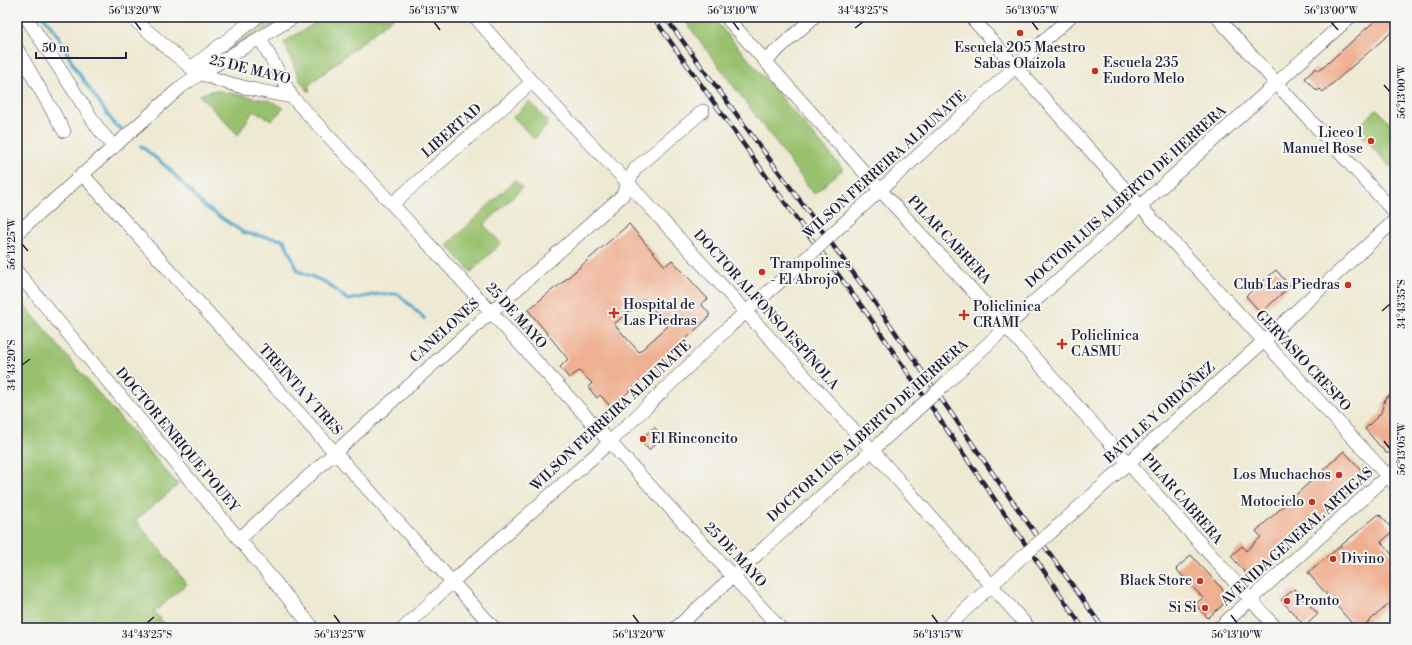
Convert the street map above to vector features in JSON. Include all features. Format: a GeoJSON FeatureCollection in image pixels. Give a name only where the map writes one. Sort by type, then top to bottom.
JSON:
{"type":"FeatureCollection","features":[{"type":"Feature","properties":{"kind":"street"},"geometry":{"type":"LineString","coordinates":[[26,17],[98,128],[114,147]]}},
{"type":"Feature","properties":{"kind":"street","name":"25 DE MAYO"},"geometry":{"type":"LineString","coordinates":[[131,17],[195,71],[265,92],[292,97],[392,204],[780,628]]}},
{"type":"Feature","properties":{"kind":"street"},"geometry":{"type":"LineString","coordinates":[[17,233],[182,86],[195,71],[257,17]]}},
{"type":"Feature","properties":{"kind":"street"},"geometry":{"type":"LineString","coordinates":[[195,71],[260,38],[294,17]]}},
{"type":"Feature","properties":{"kind":"street","name":"DOCTOR ALFONSO ESPÍNOLA"},"geometry":{"type":"LineString","coordinates":[[475,17],[532,82],[628,183],[872,450],[1029,628]]}},
{"type":"Feature","properties":{"kind":"street","name":"PILAR CABRERA"},"geometry":{"type":"LineString","coordinates":[[726,17],[1129,462],[1276,628]]}},
{"type":"Feature","properties":{"kind":"street"},"geometry":{"type":"LineString","coordinates":[[765,61],[814,17]]}},
{"type":"Feature","properties":{"kind":"street","name":"GERVASIO CRESPO"},"geometry":{"type":"LineString","coordinates":[[971,17],[1140,206],[1264,341],[1392,476]]}},
{"type":"Feature","properties":{"kind":"street","name":"WILSON FERREIRA ALDUNATE"},"geometry":{"type":"LineString","coordinates":[[404,628],[452,582],[610,442],[729,327],[882,191],[1070,17]]}},
{"type":"Feature","properties":{"kind":"street"},"geometry":{"type":"LineString","coordinates":[[1217,17],[1395,213]]}},
{"type":"Feature","properties":{"kind":"street","name":"DOCTOR LUIS ALBERTO DE HERRERA"},"geometry":{"type":"LineString","coordinates":[[676,628],[944,385],[1006,326],[1350,17]]}},
{"type":"Feature","properties":{"kind":"street"},"geometry":{"type":"LineString","coordinates":[[260,38],[292,97]]}},
{"type":"Feature","properties":{"kind":"street"},"geometry":{"type":"LineString","coordinates":[[17,49],[64,131]]}},
{"type":"Feature","properties":{"kind":"street","name":"LIBERTAD"},"geometry":{"type":"LineString","coordinates":[[392,204],[532,82]]}},
{"type":"Feature","properties":{"kind":"street","name":"CANELONES"},"geometry":{"type":"LineString","coordinates":[[239,539],[622,196],[635,169],[703,111]]}},
{"type":"Feature","properties":{"kind":"street"},"geometry":{"type":"LineString","coordinates":[[98,128],[114,147]]}},
{"type":"Feature","properties":{"kind":"street","name":"TREINTA Y TRES"},"geometry":{"type":"LineString","coordinates":[[82,174],[494,628]]}},
{"type":"Feature","properties":{"kind":"street","name":"BATLLE Y ORDÓÑEZ"},"geometry":{"type":"LineString","coordinates":[[946,628],[1023,556],[1264,341],[1395,220]]}},
{"type":"Feature","properties":{"kind":"street","name":"DOCTOR ENRIQUE POUEY"},"geometry":{"type":"LineString","coordinates":[[17,272],[312,628]]}},
{"type":"Feature","properties":{"kind":"street","name":"AVENIDA GENERAL ARTIGAS"},"geometry":{"type":"LineString","coordinates":[[1220,628],[1392,476]]}},
{"type":"Feature","properties":{"kind":"green space"},"geometry":{"type":"Polygon","coordinates":[[[263,17],[286,17],[206,64],[263,17]]]}},
{"type":"Feature","properties":{"kind":"green space"},"geometry":{"type":"Polygon","coordinates":[[[325,17],[394,17],[309,85],[309,92],[300,81],[284,42],[325,17]]]}},
{"type":"Feature","properties":{"kind":"green space"},"geometry":{"type":"Polygon","coordinates":[[[682,17],[712,17],[843,169],[814,194],[682,17]]]}},
{"type":"Feature","properties":{"kind":"green space"},"geometry":{"type":"Polygon","coordinates":[[[214,90],[271,101],[284,108],[272,120],[253,111],[238,135],[199,95],[214,90]]]}},
{"type":"Feature","properties":{"kind":"green space"},"geometry":{"type":"Polygon","coordinates":[[[530,101],[549,124],[534,139],[513,117],[530,101]]]}},
{"type":"Feature","properties":{"kind":"green space"},"geometry":{"type":"Polygon","coordinates":[[[1377,109],[1395,129],[1395,163],[1390,167],[1356,128],[1377,109]]]}},
{"type":"Feature","properties":{"kind":"green space"},"geometry":{"type":"Polygon","coordinates":[[[515,180],[522,188],[484,225],[501,243],[471,272],[447,245],[515,180]]]}},
{"type":"Feature","properties":{"kind":"green space"},"geometry":{"type":"Polygon","coordinates":[[[17,296],[81,373],[178,485],[136,520],[187,584],[154,612],[168,628],[17,628],[17,296]]]}},
{"type":"Feature","properties":{"kind":"building"},"geometry":{"type":"Polygon","coordinates":[[[1379,17],[1395,17],[1395,29],[1323,92],[1320,89],[1317,91],[1305,78],[1316,68],[1319,71],[1379,17]]]}},
{"type":"Feature","properties":{"kind":"building","name":"Hospital de Las Piedras"},"geometry":{"type":"Polygon","coordinates":[[[629,224],[665,266],[672,260],[708,299],[701,304],[709,313],[709,316],[677,347],[682,354],[653,381],[648,375],[611,407],[600,395],[597,398],[588,387],[592,383],[579,371],[569,378],[560,367],[568,359],[528,310],[557,287],[629,224]],[[644,299],[614,324],[639,352],[668,326],[644,299]]]}},
{"type":"Feature","properties":{"kind":"building"},"geometry":{"type":"Polygon","coordinates":[[[1276,270],[1290,286],[1261,313],[1246,296],[1276,270]]]}},
{"type":"Feature","properties":{"kind":"building"},"geometry":{"type":"Polygon","coordinates":[[[1395,390],[1395,450],[1391,453],[1386,453],[1365,429],[1381,413],[1385,399],[1395,390]]]}},
{"type":"Feature","properties":{"kind":"building"},"geometry":{"type":"Polygon","coordinates":[[[654,427],[663,437],[649,450],[640,440],[654,427]]]}},
{"type":"Feature","properties":{"kind":"building"},"geometry":{"type":"Polygon","coordinates":[[[1344,451],[1362,471],[1361,481],[1256,577],[1249,577],[1231,556],[1242,546],[1246,551],[1261,537],[1256,531],[1344,451]]]}},
{"type":"Feature","properties":{"kind":"building"},"geometry":{"type":"Polygon","coordinates":[[[1379,514],[1394,531],[1381,542],[1395,558],[1395,599],[1361,628],[1356,628],[1308,573],[1379,514]]]}},
{"type":"Feature","properties":{"kind":"building","name":"Black Store"},"geometry":{"type":"Polygon","coordinates":[[[1191,555],[1225,592],[1226,602],[1208,618],[1195,604],[1203,598],[1176,569],[1191,555]]]}},
{"type":"Feature","properties":{"kind":"building"},"geometry":{"type":"Polygon","coordinates":[[[1294,589],[1318,614],[1305,626],[1281,600],[1294,589]]]}},
{"type":"Feature","properties":{"kind":"waterway"},"geometry":{"type":"LineString","coordinates":[[44,17],[59,37],[75,68],[115,125],[122,129]]}},
{"type":"Feature","properties":{"kind":"waterway"},"geometry":{"type":"LineString","coordinates":[[141,146],[168,168],[204,206],[244,233],[284,240],[298,271],[325,282],[348,300],[378,294],[398,294],[424,318]]}},
{"type":"Feature","properties":{"kind":"railway"},"geometry":{"type":"LineString","coordinates":[[653,17],[793,214],[866,312],[1083,628]]}},
{"type":"Feature","properties":{"kind":"railway"},"geometry":{"type":"LineString","coordinates":[[665,17],[873,300],[1005,491],[1103,628]]}},
{"type":"Feature","properties":{"kind":"place","name":"Escuela 205 Maestro Sabas Olaizola"},"geometry":{"type":"Point","coordinates":[1020,33]}},
{"type":"Feature","properties":{"kind":"place","name":"Escuela 235 Eudoro Melo"},"geometry":{"type":"Point","coordinates":[1095,71]}},
{"type":"Feature","properties":{"kind":"place","name":"Liceo 1 Manuel Rose"},"geometry":{"type":"Point","coordinates":[1371,141]}},
{"type":"Feature","properties":{"kind":"place","name":"Trampolines - El Abrojo"},"geometry":{"type":"Point","coordinates":[762,272]}},
{"type":"Feature","properties":{"kind":"place","name":"Club Las Piedras"},"geometry":{"type":"Point","coordinates":[1348,285]}},
{"type":"Feature","properties":{"kind":"place","name":"Hospital de Las Piedras"},"geometry":{"type":"Point","coordinates":[614,313]}},
{"type":"Feature","properties":{"kind":"place","name":"Policlinica CRAMI"},"geometry":{"type":"Point","coordinates":[964,315]}},
{"type":"Feature","properties":{"kind":"place","name":"Policlinica CASMU"},"geometry":{"type":"Point","coordinates":[1062,344]}},
{"type":"Feature","properties":{"kind":"place","name":"El Rinconcito"},"geometry":{"type":"Point","coordinates":[643,439]}},
{"type":"Feature","properties":{"kind":"place","name":"Los Muchachos"},"geometry":{"type":"Point","coordinates":[1339,475]}},
{"type":"Feature","properties":{"kind":"place","name":"Motociclo"},"geometry":{"type":"Point","coordinates":[1312,502]}},
{"type":"Feature","properties":{"kind":"place","name":"Divino"},"geometry":{"type":"Point","coordinates":[1333,559]}},
{"type":"Feature","properties":{"kind":"place","name":"Black Store"},"geometry":{"type":"Point","coordinates":[1200,581]}},
{"type":"Feature","properties":{"kind":"place","name":"Pronto"},"geometry":{"type":"Point","coordinates":[1287,601]}},
{"type":"Feature","properties":{"kind":"place","name":"Si Si"},"geometry":{"type":"Point","coordinates":[1205,608]}}]}
